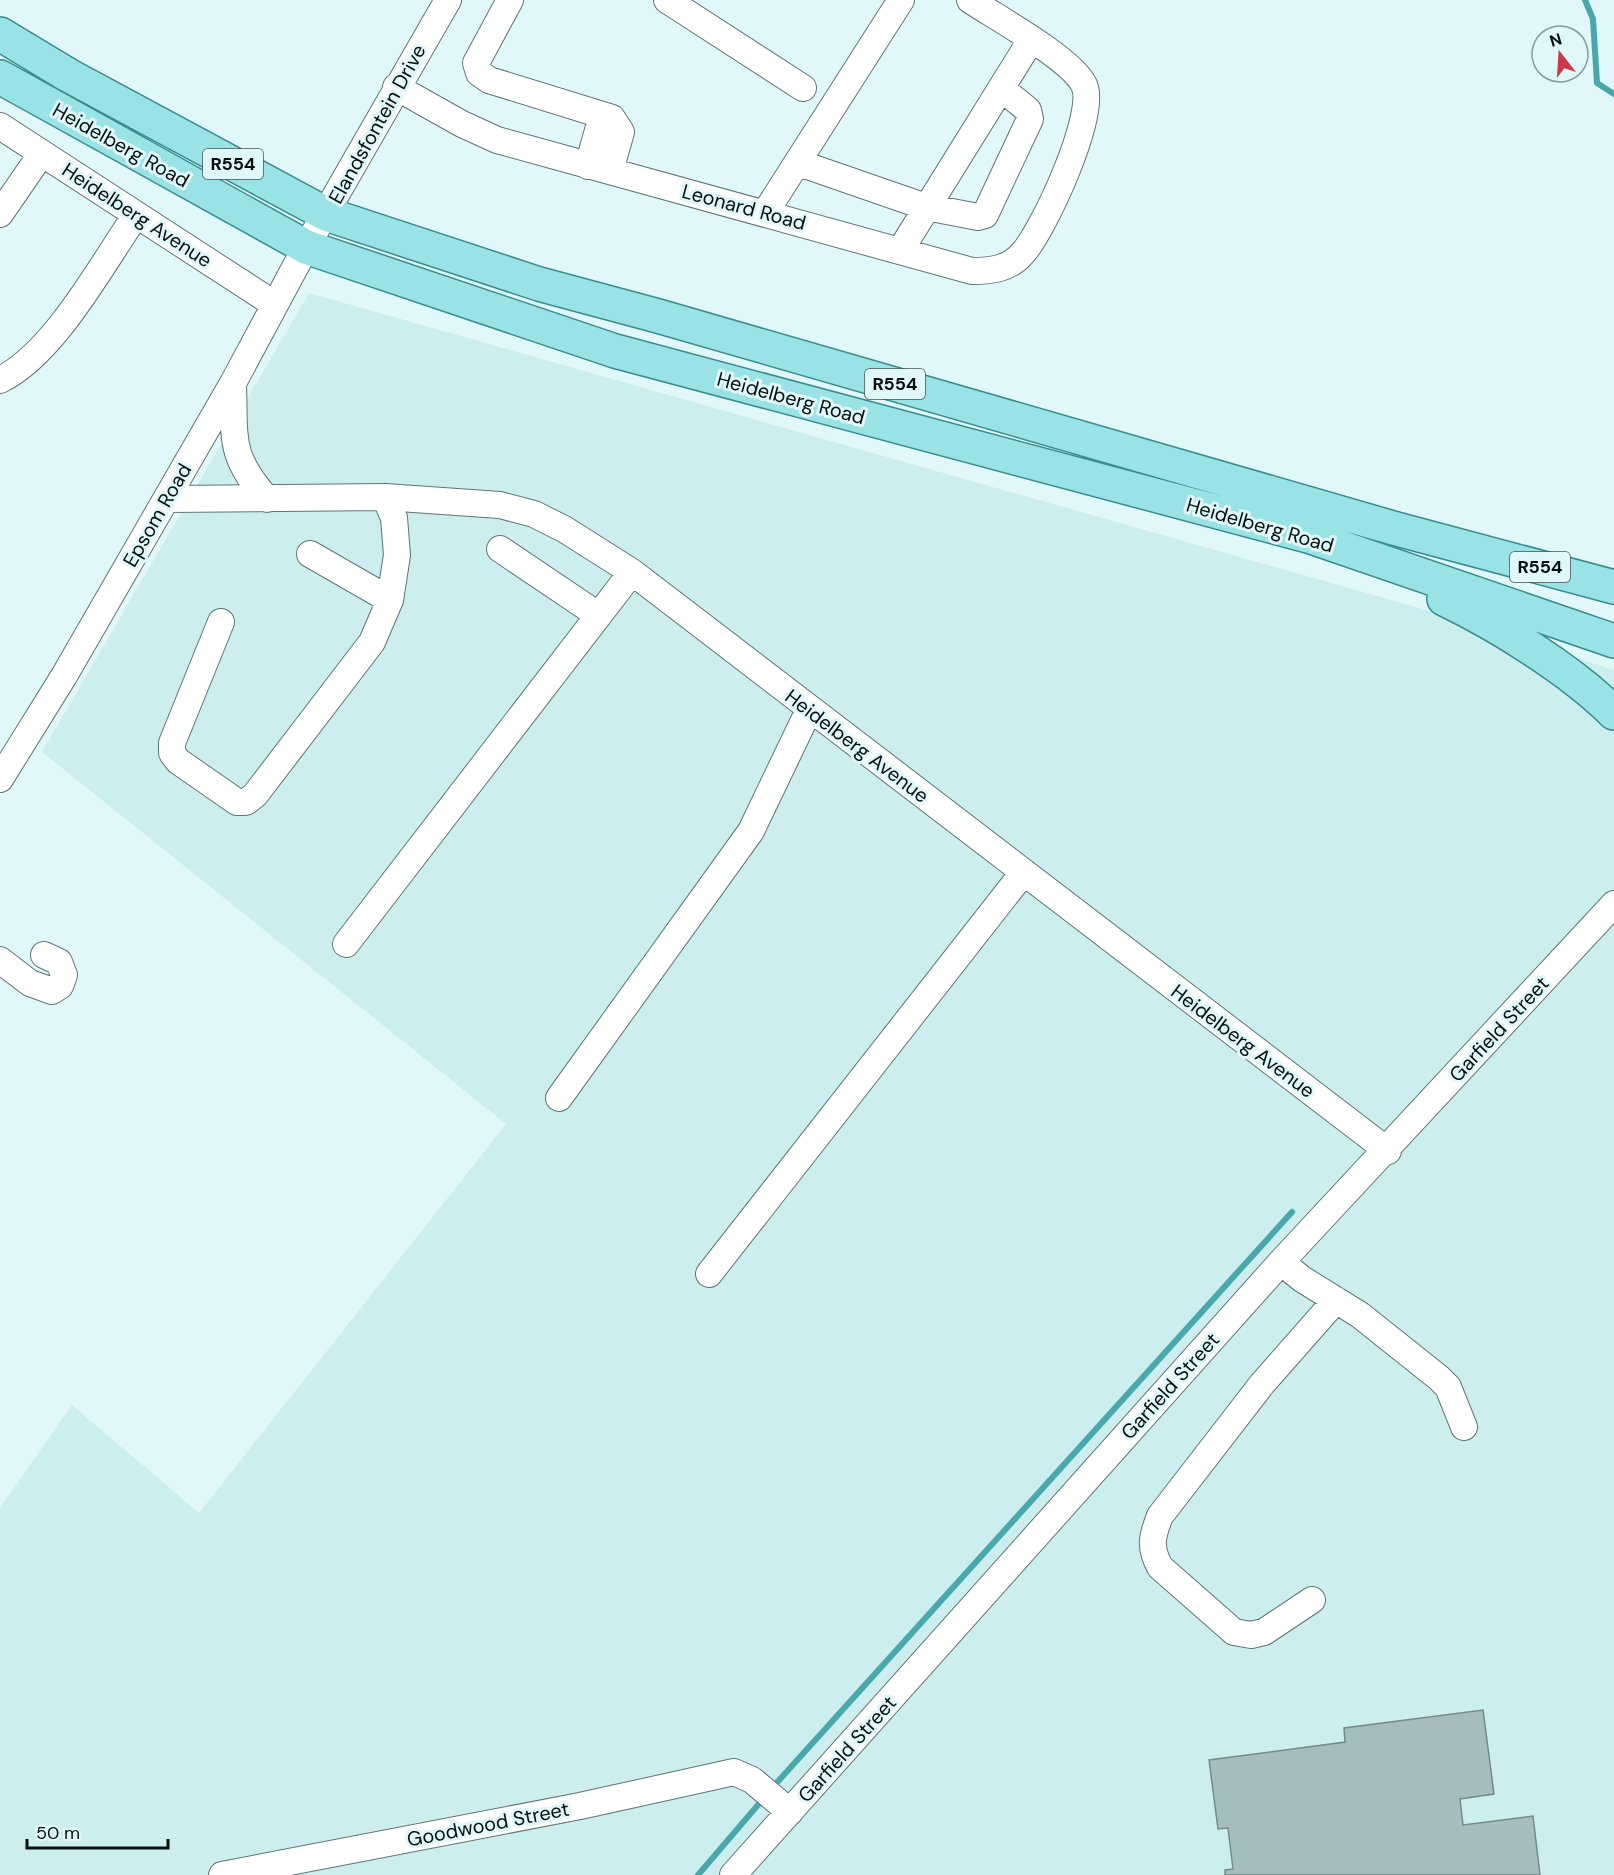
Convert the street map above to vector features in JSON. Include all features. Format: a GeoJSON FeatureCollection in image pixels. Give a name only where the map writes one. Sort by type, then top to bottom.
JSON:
{"type":"FeatureCollection","features":[{"type":"Feature","properties":{"kind":"main road","name":"Heidelberg Road"},"geometry":{"type":"LineString","coordinates":[[0,34],[78,81],[326,214],[539,284],[658,316],[1393,528],[1614,587]]}},
{"type":"Feature","properties":{"kind":"main road","name":"Heidelberg Road"},"geometry":{"type":"LineString","coordinates":[[0,77],[306,247],[615,351],[1308,536],[1614,641]]}},
{"type":"Feature","properties":{"kind":"main road"},"geometry":{"type":"LineString","coordinates":[[1308,536],[1465,609],[1538,654],[1614,713]]}},
{"type":"Feature","properties":{"kind":"street"},"geometry":{"type":"LineString","coordinates":[[510,0],[476,63],[479,73],[489,80],[602,116],[599,168]]}},
{"type":"Feature","properties":{"kind":"street"},"geometry":{"type":"LineString","coordinates":[[667,0],[803,88]]}},
{"type":"Feature","properties":{"kind":"street"},"geometry":{"type":"LineString","coordinates":[[765,213],[901,0]]}},
{"type":"Feature","properties":{"kind":"street","name":"Leonard Road"},"geometry":{"type":"LineString","coordinates":[[396,87],[462,124],[497,140],[972,271],[992,271],[1007,266],[1022,255],[1036,235],[1081,136],[1086,115],[1084,85],[1066,63],[970,0]]}},
{"type":"Feature","properties":{"kind":"street","name":"Elandsfontein Drive"},"geometry":{"type":"LineString","coordinates":[[306,247],[396,87],[440,3]]}},
{"type":"Feature","properties":{"kind":"street"},"geometry":{"type":"LineString","coordinates":[[900,251],[1031,40]]}},
{"type":"Feature","properties":{"kind":"street"},"geometry":{"type":"LineString","coordinates":[[799,163],[926,207],[978,217],[985,215],[1030,119],[1028,110],[1001,88]]}},
{"type":"Feature","properties":{"kind":"street","name":"Heidelberg Avenue"},"geometry":{"type":"LineString","coordinates":[[0,126],[274,304]]}},
{"type":"Feature","properties":{"kind":"street"},"geometry":{"type":"LineString","coordinates":[[0,214],[42,153]]}},
{"type":"Feature","properties":{"kind":"street"},"geometry":{"type":"LineString","coordinates":[[0,380],[14,373],[55,333],[136,215]]}},
{"type":"Feature","properties":{"kind":"street","name":"Epsom Road"},"geometry":{"type":"LineString","coordinates":[[0,779],[64,676],[233,383],[306,247]]}},
{"type":"Feature","properties":{"kind":"street"},"geometry":{"type":"LineString","coordinates":[[233,383],[236,452],[252,483],[267,499]]}},
{"type":"Feature","properties":{"kind":"street"},"geometry":{"type":"LineString","coordinates":[[221,622],[172,743],[172,753],[178,761],[237,802],[246,802],[255,795],[372,642],[390,600],[398,555],[394,518],[385,497]]}},
{"type":"Feature","properties":{"kind":"street","name":"Heidelberg Avenue"},"geometry":{"type":"LineString","coordinates":[[166,499],[385,497],[500,505],[534,514],[601,550],[632,572],[809,710],[1388,1150]]}},
{"type":"Feature","properties":{"kind":"street"},"geometry":{"type":"LineString","coordinates":[[500,549],[598,615]]}},
{"type":"Feature","properties":{"kind":"street"},"geometry":{"type":"LineString","coordinates":[[310,554],[390,600]]}},
{"type":"Feature","properties":{"kind":"street"},"geometry":{"type":"LineString","coordinates":[[345,944],[632,572]]}},
{"type":"Feature","properties":{"kind":"street"},"geometry":{"type":"LineString","coordinates":[[560,1098],[751,831],[809,710]]}},
{"type":"Feature","properties":{"kind":"street"},"geometry":{"type":"LineString","coordinates":[[709,1274],[1023,873]]}},
{"type":"Feature","properties":{"kind":"street","name":"Garfield Street"},"geometry":{"type":"LineString","coordinates":[[733,1875],[1281,1262],[1388,1150],[1614,904]]}},
{"type":"Feature","properties":{"kind":"street"},"geometry":{"type":"LineString","coordinates":[[0,960],[30,983],[52,991],[60,987],[64,975],[59,962],[44,955]]}},
{"type":"Feature","properties":{"kind":"street"},"geometry":{"type":"LineString","coordinates":[[1281,1262],[1360,1315],[1443,1382],[1452,1396],[1464,1427]]}},
{"type":"Feature","properties":{"kind":"street"},"geometry":{"type":"LineString","coordinates":[[1312,1600],[1264,1632],[1251,1635],[1233,1632],[1160,1567],[1152,1553],[1151,1538],[1160,1516],[1262,1384],[1336,1300]]}},
{"type":"Feature","properties":{"kind":"street","name":"Goodwood Street"},"geometry":{"type":"LineString","coordinates":[[222,1875],[580,1806],[734,1772],[752,1780],[790,1812]]}},
{"type":"Feature","properties":{"kind":"shaded area"},"geometry":{"type":"Polygon","coordinates":[[[309,293],[1437,613],[1614,670],[1614,1875],[0,1875],[0,1508],[72,1405],[199,1513],[506,1124],[42,752],[309,293]]]}},
{"type":"Feature","properties":{"kind":"building"},"geometry":{"type":"Polygon","coordinates":[[[1483,1710],[1494,1794],[1460,1799],[1463,1825],[1533,1816],[1540,1875],[1225,1875],[1225,1870],[1233,1869],[1228,1828],[1218,1829],[1209,1760],[1345,1742],[1344,1728],[1483,1710]]]}},
{"type":"Feature","properties":{"kind":"waterway"},"geometry":{"type":"LineString","coordinates":[[1585,0],[1593,19],[1597,83],[1614,94]]}},
{"type":"Feature","properties":{"kind":"waterway"},"geometry":{"type":"LineString","coordinates":[[772,1788],[1292,1212]]}},
{"type":"Feature","properties":{"kind":"waterway"},"geometry":{"type":"LineString","coordinates":[[698,1875],[764,1798]]}}]}
